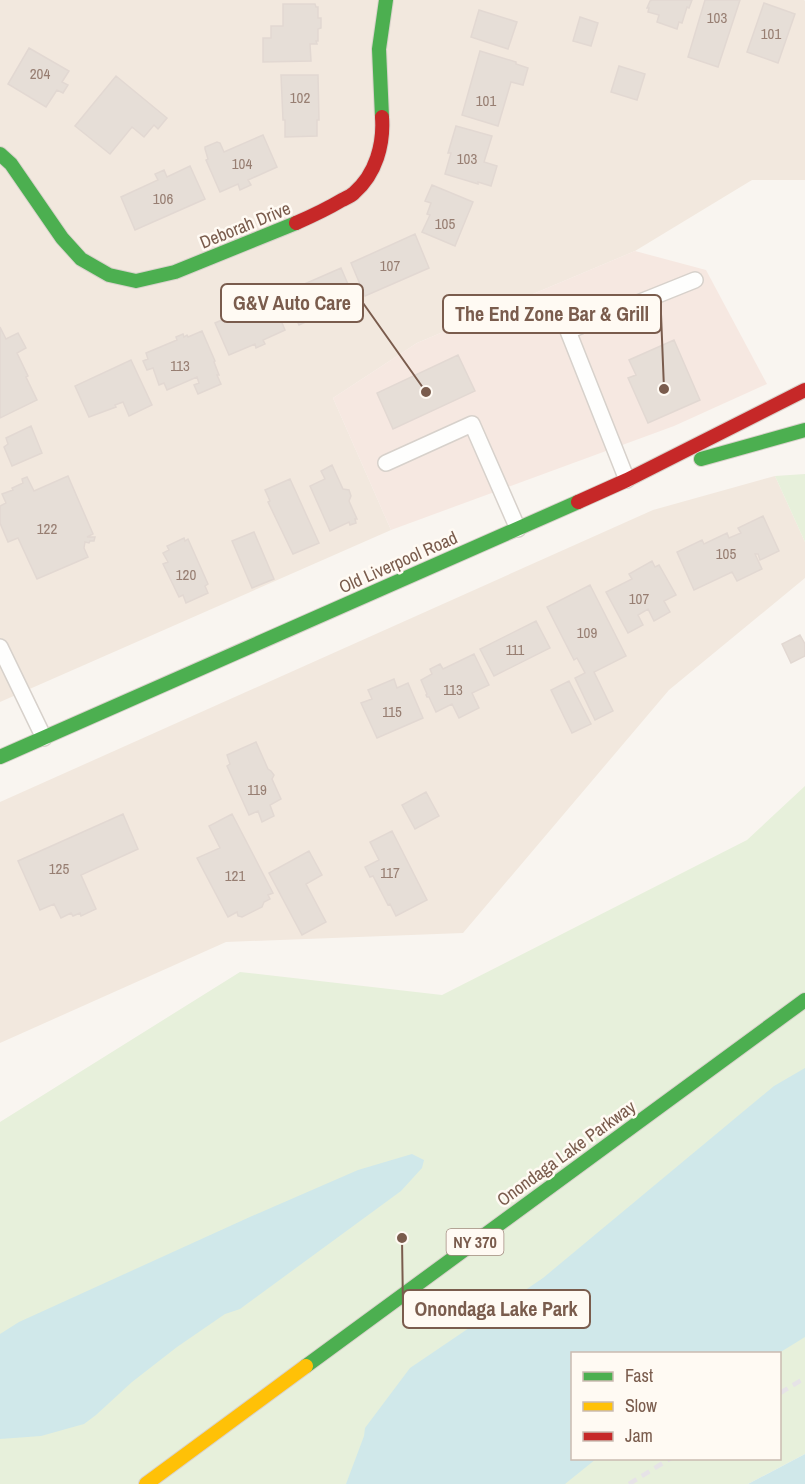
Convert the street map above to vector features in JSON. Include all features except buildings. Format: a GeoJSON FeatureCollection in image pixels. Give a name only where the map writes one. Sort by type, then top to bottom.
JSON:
{"type":"FeatureCollection","features":[{"type":"Feature","properties":{"kind":"main road","name":"Deborah Drive"},"geometry":{"type":"LineString","coordinates":[[0,154],[11,164],[62,238],[81,259],[109,275],[136,281],[175,272],[318,214],[354,193],[371,173],[379,152],[382,131],[378,49],[386,0]]}},
{"type":"Feature","properties":{"kind":"main road","name":"Old Liverpool Road"},"geometry":{"type":"LineString","coordinates":[[0,757],[627,480],[805,390]]}},
{"type":"Feature","properties":{"kind":"main road"},"geometry":{"type":"LineString","coordinates":[[627,480],[805,430]]}},
{"type":"Feature","properties":{"kind":"main road","name":"Onondaga Lake Parkway"},"geometry":{"type":"LineString","coordinates":[[146,1484],[805,1000]]}},
{"type":"Feature","properties":{"kind":"lane"},"geometry":{"type":"LineString","coordinates":[[627,480],[568,331],[695,279]]}},
{"type":"Feature","properties":{"kind":"lane"},"geometry":{"type":"LineString","coordinates":[[386,463],[472,424],[518,529]]}},
{"type":"Feature","properties":{"kind":"lane"},"geometry":{"type":"LineString","coordinates":[[0,647],[44,738]]}},
{"type":"Feature","properties":{"kind":"shaded area"},"geometry":{"type":"Polygon","coordinates":[[[0,0],[804,0],[805,180],[752,180],[635,251],[417,343],[333,398],[391,530],[0,702],[0,0]]]}},
{"type":"Feature","properties":{"kind":"shaded area"},"geometry":{"type":"Polygon","coordinates":[[[635,251],[706,270],[767,384],[674,426],[391,530],[333,398],[417,343],[635,251]]]}},
{"type":"Feature","properties":{"kind":"shaded area"},"geometry":{"type":"Polygon","coordinates":[[[775,476],[805,542],[805,578],[669,690],[463,933],[226,942],[0,1043],[0,802],[653,510],[775,476]]]}},
{"type":"Feature","properties":{"kind":"green space"},"geometry":{"type":"Polygon","coordinates":[[[805,474],[805,542],[775,476],[805,474]]]}},
{"type":"Feature","properties":{"kind":"green space"},"geometry":{"type":"Polygon","coordinates":[[[805,786],[805,1454],[748,1484],[0,1484],[0,1122],[240,972],[442,995],[747,840],[805,786]]]}},
{"type":"Feature","properties":{"kind":"water"},"geometry":{"type":"Polygon","coordinates":[[[805,1068],[805,1337],[781,1352],[571,1352],[571,1460],[595,1460],[565,1484],[346,1484],[365,1428],[410,1368],[543,1278],[774,1086],[805,1068]]]}},
{"type":"Feature","properties":{"kind":"water"},"geometry":{"type":"Polygon","coordinates":[[[412,1154],[424,1160],[422,1168],[401,1191],[240,1309],[225,1314],[177,1347],[84,1424],[41,1436],[0,1439],[0,1334],[19,1322],[252,1216],[358,1170],[412,1154]]]}},
{"type":"Feature","properties":{"kind":"water"},"geometry":{"type":"Polygon","coordinates":[[[805,1454],[805,1484],[748,1484],[805,1454]]]}},
{"type":"Feature","properties":{"kind":"railway"},"geometry":{"type":"LineString","coordinates":[[781,1392],[805,1378]]}},
{"type":"Feature","properties":{"kind":"railway"},"geometry":{"type":"LineString","coordinates":[[629,1484],[668,1460]]}},
{"type":"Feature","properties":{"kind":"traffic: fast"},"geometry":{"type":"LineString","coordinates":[[382,117],[379,49],[386,0]]}},
{"type":"Feature","properties":{"kind":"traffic: fast"},"geometry":{"type":"LineString","coordinates":[[0,154],[11,164],[62,238],[81,259],[109,275],[136,281],[175,272],[296,223]]}},
{"type":"Feature","properties":{"kind":"traffic: fast"},"geometry":{"type":"LineString","coordinates":[[701,459],[805,430]]}},
{"type":"Feature","properties":{"kind":"traffic: fast"},"geometry":{"type":"LineString","coordinates":[[0,757],[578,502]]}},
{"type":"Feature","properties":{"kind":"traffic: fast"},"geometry":{"type":"LineString","coordinates":[[306,1366],[805,1000]]}},
{"type":"Feature","properties":{"kind":"traffic: slow"},"geometry":{"type":"LineString","coordinates":[[146,1484],[306,1366]]}},
{"type":"Feature","properties":{"kind":"traffic: jam"},"geometry":{"type":"LineString","coordinates":[[296,223],[350,196],[362,185],[373,168],[380,148],[382,117]]}},
{"type":"Feature","properties":{"kind":"traffic: jam"},"geometry":{"type":"LineString","coordinates":[[578,502],[627,480],[805,390]]}},
{"type":"Feature","properties":{"kind":"place","name":"The End Zone Bar & Grill"},"geometry":{"type":"Point","coordinates":[664,389]}},
{"type":"Feature","properties":{"kind":"place","name":"G&V Auto Care"},"geometry":{"type":"Point","coordinates":[426,392]}},
{"type":"Feature","properties":{"kind":"place","name":"Onondaga Lake Park"},"geometry":{"type":"Point","coordinates":[402,1238]}}]}
